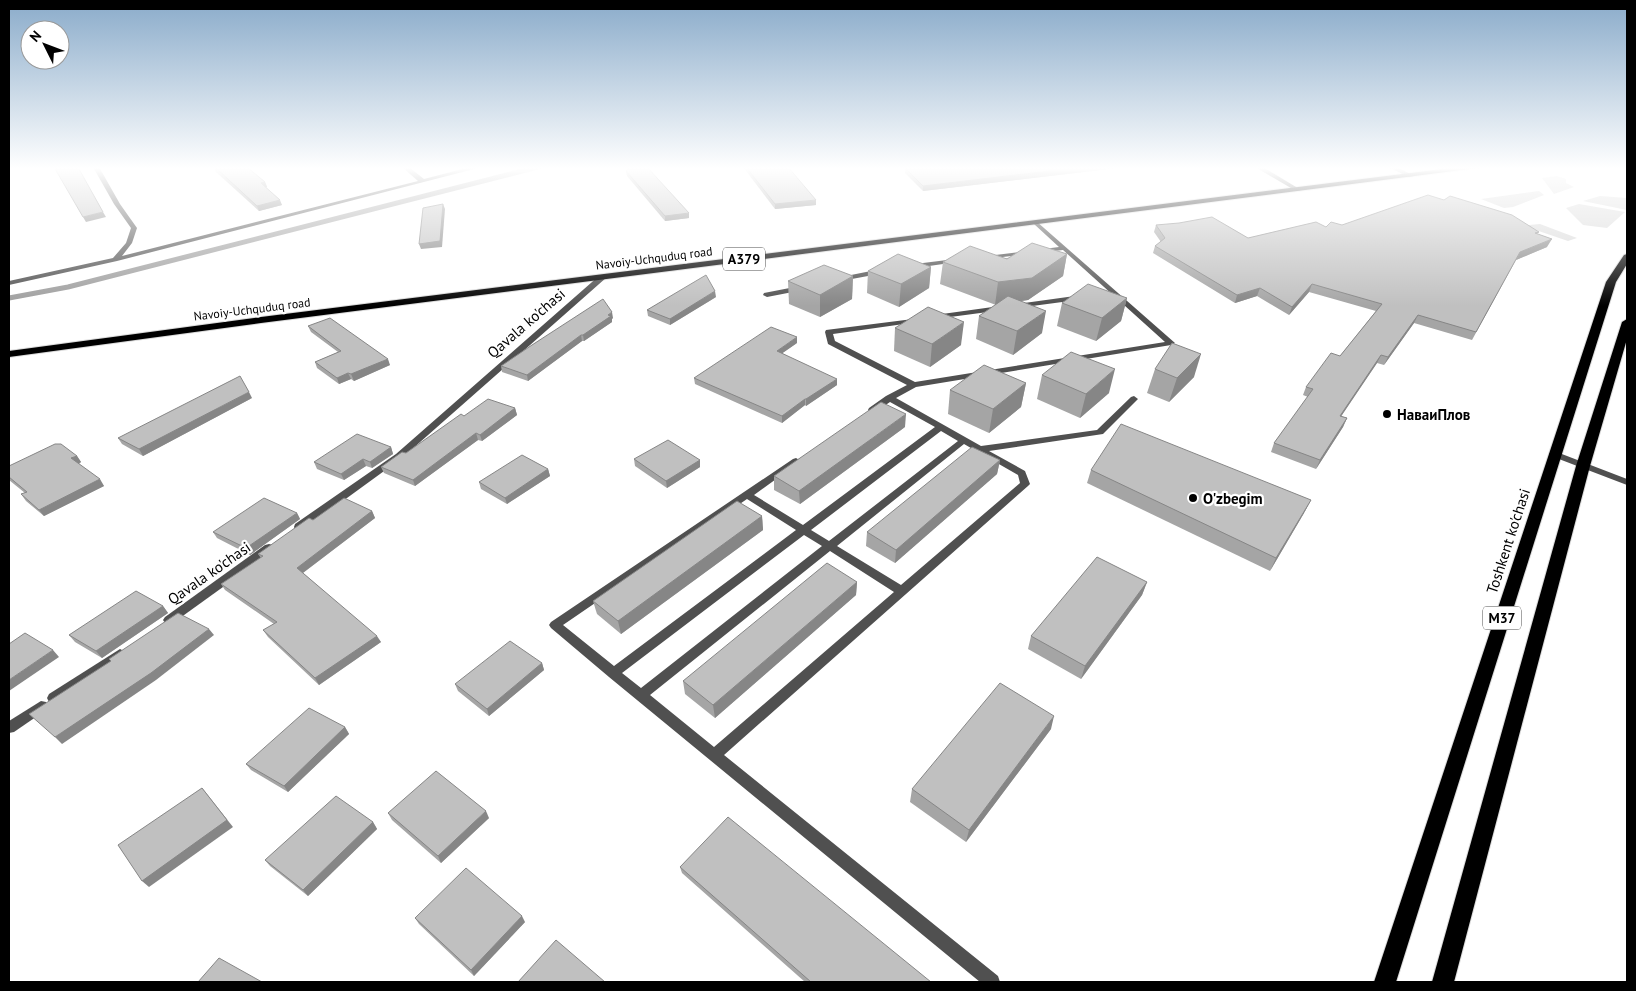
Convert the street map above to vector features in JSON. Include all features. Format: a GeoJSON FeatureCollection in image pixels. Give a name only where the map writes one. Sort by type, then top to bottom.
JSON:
{"type":"FeatureCollection","features":[{"type":"Feature","properties":{"kind":"highway","name":"Navoiy-Uchquduq road"},"geometry":{"type":"LineString","coordinates":[[9,354],[1113,213]]}},
{"type":"Feature","properties":{"kind":"highway","name":"Toshkent ko'chasi"},"geometry":{"type":"LineString","coordinates":[[1386,982],[1554,454],[1611,282],[1627,258]]}},
{"type":"Feature","properties":{"kind":"highway","name":"M37"},"geometry":{"type":"LineString","coordinates":[[1443,982],[1583,466],[1627,322]]}},
{"type":"Feature","properties":{"kind":"street"},"geometry":{"type":"LineString","coordinates":[[115,260],[129,243],[134,228],[124,213]]}},
{"type":"Feature","properties":{"kind":"street"},"geometry":{"type":"LineString","coordinates":[[9,283],[115,260],[297,213]]}},
{"type":"Feature","properties":{"kind":"street"},"geometry":{"type":"LineString","coordinates":[[865,414],[889,398],[914,385],[1171,343],[1036,223]]}},
{"type":"Feature","properties":{"kind":"street"},"geometry":{"type":"LineString","coordinates":[[978,259],[1064,248]]}},
{"type":"Feature","properties":{"kind":"street"},"geometry":{"type":"LineString","coordinates":[[911,267],[959,261]]}},
{"type":"Feature","properties":{"kind":"street"},"geometry":{"type":"LineString","coordinates":[[834,281],[891,269]]}},
{"type":"Feature","properties":{"kind":"street","name":"Qavala ko'chasi"},"geometry":{"type":"LineString","coordinates":[[162,625],[399,456],[603,277]]}},
{"type":"Feature","properties":{"kind":"street"},"geometry":{"type":"LineString","coordinates":[[767,295],[805,287]]}},
{"type":"Feature","properties":{"kind":"street"},"geometry":{"type":"LineString","coordinates":[[1104,294],[1114,292]]}},
{"type":"Feature","properties":{"kind":"street"},"geometry":{"type":"LineString","coordinates":[[914,385],[831,342],[829,332],[1095,295]]}},
{"type":"Feature","properties":{"kind":"street"},"geometry":{"type":"LineString","coordinates":[[714,755],[1025,484],[1022,472],[889,398]]}},
{"type":"Feature","properties":{"kind":"street"},"geometry":{"type":"LineString","coordinates":[[981,450],[1100,432],[1134,399]]}},
{"type":"Feature","properties":{"kind":"street"},"geometry":{"type":"LineString","coordinates":[[613,673],[941,427]]}},
{"type":"Feature","properties":{"kind":"street"},"geometry":{"type":"LineString","coordinates":[[641,695],[964,440]]}},
{"type":"Feature","properties":{"kind":"street"},"geometry":{"type":"LineString","coordinates":[[1554,454],[1627,482]]}},
{"type":"Feature","properties":{"kind":"street"},"geometry":{"type":"LineString","coordinates":[[802,457],[555,625],[992,982]]}},
{"type":"Feature","properties":{"kind":"street"},"geometry":{"type":"LineString","coordinates":[[747,494],[902,591]]}},
{"type":"Feature","properties":{"kind":"street"},"geometry":{"type":"LineString","coordinates":[[9,728],[130,648]]}},
{"type":"Feature","properties":{"kind":"shaded area"},"geometry":{"type":"Polygon","coordinates":[[[1571,213],[1624,213],[1607,228],[1583,225],[1571,213]]]}},
{"type":"Feature","properties":{"kind":"shaded area"},"geometry":{"type":"Polygon","coordinates":[[[1540,224],[1577,238],[1568,241],[1527,227],[1540,224]]]}},
{"type":"Feature","properties":{"kind":"building"},"geometry":{"type":"Polygon","coordinates":[[[81,213],[98,213],[83,217],[81,213]]]}},
{"type":"Feature","properties":{"kind":"building"},"geometry":{"type":"Polygon","coordinates":[[[422,213],[442,213],[440,241],[419,244],[422,213]]]}},
{"type":"Feature","properties":{"kind":"building"},"geometry":{"type":"Polygon","coordinates":[[[663,213],[687,213],[665,216],[663,213]]]}},
{"type":"Feature","properties":{"kind":"building"},"geometry":{"type":"Polygon","coordinates":[[[1376,213],[1506,213],[1539,232],[1535,233],[1552,239],[1520,252],[1476,332],[1418,315],[1388,357],[1381,355],[1340,416],[1347,418],[1320,460],[1274,443],[1313,389],[1306,387],[1331,353],[1340,356],[1382,304],[1312,284],[1292,307],[1260,288],[1237,295],[1155,246],[1165,238],[1156,225],[1212,217],[1248,238],[1316,222],[1326,227],[1331,222],[1342,225],[1376,213]]]}},
{"type":"Feature","properties":{"kind":"building"},"geometry":{"type":"Polygon","coordinates":[[[1032,243],[1067,254],[1032,278],[998,282],[943,262],[970,246],[1007,259],[1032,243]]]}},
{"type":"Feature","properties":{"kind":"building"},"geometry":{"type":"Polygon","coordinates":[[[898,254],[931,267],[901,284],[868,271],[898,254]]]}},
{"type":"Feature","properties":{"kind":"building"},"geometry":{"type":"Polygon","coordinates":[[[824,265],[853,276],[820,295],[788,281],[824,265]]]}},
{"type":"Feature","properties":{"kind":"building"},"geometry":{"type":"Polygon","coordinates":[[[706,275],[715,291],[670,319],[647,310],[706,275]]]}},
{"type":"Feature","properties":{"kind":"building"},"geometry":{"type":"Polygon","coordinates":[[[1088,284],[1127,298],[1102,318],[1062,303],[1088,284]]]}},
{"type":"Feature","properties":{"kind":"building"},"geometry":{"type":"Polygon","coordinates":[[[1008,296],[1046,311],[1017,331],[979,316],[1008,296]]]}},
{"type":"Feature","properties":{"kind":"building"},"geometry":{"type":"Polygon","coordinates":[[[603,299],[612,312],[608,315],[611,316],[581,335],[527,375],[501,366],[532,345],[603,299]]]}},
{"type":"Feature","properties":{"kind":"building"},"geometry":{"type":"Polygon","coordinates":[[[928,307],[964,322],[932,344],[895,328],[928,307]]]}},
{"type":"Feature","properties":{"kind":"building"},"geometry":{"type":"Polygon","coordinates":[[[330,318],[388,359],[337,378],[315,362],[341,351],[308,326],[330,318]]]}},
{"type":"Feature","properties":{"kind":"building"},"geometry":{"type":"Polygon","coordinates":[[[771,327],[797,337],[777,351],[837,379],[782,416],[694,378],[771,327]]]}},
{"type":"Feature","properties":{"kind":"building"},"geometry":{"type":"Polygon","coordinates":[[[1172,343],[1201,354],[1177,378],[1155,369],[1172,343]]]}},
{"type":"Feature","properties":{"kind":"building"},"geometry":{"type":"Polygon","coordinates":[[[1071,352],[1115,369],[1086,394],[1042,375],[1071,352]]]}},
{"type":"Feature","properties":{"kind":"building"},"geometry":{"type":"Polygon","coordinates":[[[984,365],[1026,383],[993,409],[950,390],[984,365]]]}},
{"type":"Feature","properties":{"kind":"building"},"geometry":{"type":"Polygon","coordinates":[[[240,376],[249,392],[139,449],[118,438],[240,376]]]}},
{"type":"Feature","properties":{"kind":"building"},"geometry":{"type":"Polygon","coordinates":[[[488,399],[515,408],[480,435],[476,433],[413,480],[381,467],[402,452],[406,453],[461,414],[464,416],[488,399]]]}},
{"type":"Feature","properties":{"kind":"building"},"geometry":{"type":"Polygon","coordinates":[[[881,402],[906,414],[799,491],[774,476],[881,402]]]}},
{"type":"Feature","properties":{"kind":"building","name":"O'zbegim"},"geometry":{"type":"Polygon","coordinates":[[[1121,424],[1311,500],[1276,558],[1091,470],[1121,424]]]}},
{"type":"Feature","properties":{"kind":"building"},"geometry":{"type":"Polygon","coordinates":[[[357,434],[391,447],[370,462],[363,459],[341,474],[314,462],[357,434]]]}},
{"type":"Feature","properties":{"kind":"building"},"geometry":{"type":"Polygon","coordinates":[[[668,440],[700,460],[666,481],[634,459],[668,440]]]}},
{"type":"Feature","properties":{"kind":"building"},"geometry":{"type":"Polygon","coordinates":[[[55,444],[61,444],[77,456],[71,458],[100,479],[39,510],[21,494],[27,492],[9,477],[9,466],[55,444]]]}},
{"type":"Feature","properties":{"kind":"building"},"geometry":{"type":"Polygon","coordinates":[[[972,447],[1000,460],[896,550],[867,532],[972,447]]]}},
{"type":"Feature","properties":{"kind":"building"},"geometry":{"type":"Polygon","coordinates":[[[522,455],[548,469],[505,498],[479,482],[522,455]]]}},
{"type":"Feature","properties":{"kind":"building"},"geometry":{"type":"Polygon","coordinates":[[[264,498],[297,513],[246,548],[213,532],[264,498]]]}},
{"type":"Feature","properties":{"kind":"building"},"geometry":{"type":"Polygon","coordinates":[[[344,498],[372,511],[297,568],[377,636],[315,678],[263,630],[277,622],[221,584],[263,556],[258,554],[309,518],[313,520],[344,498]]]}},
{"type":"Feature","properties":{"kind":"building"},"geometry":{"type":"Polygon","coordinates":[[[737,501],[762,516],[618,621],[593,601],[737,501]]]}},
{"type":"Feature","properties":{"kind":"building"},"geometry":{"type":"Polygon","coordinates":[[[1097,557],[1147,582],[1085,666],[1031,636],[1097,557]]]}},
{"type":"Feature","properties":{"kind":"building"},"geometry":{"type":"Polygon","coordinates":[[[827,563],[857,582],[713,705],[683,681],[827,563]]]}},
{"type":"Feature","properties":{"kind":"building"},"geometry":{"type":"Polygon","coordinates":[[[136,591],[163,606],[96,651],[69,635],[136,591]]]}},
{"type":"Feature","properties":{"kind":"building"},"geometry":{"type":"Polygon","coordinates":[[[178,613],[209,629],[151,673],[55,737],[29,714],[111,661],[109,659],[178,613]]]}},
{"type":"Feature","properties":{"kind":"building"},"geometry":{"type":"Polygon","coordinates":[[[25,633],[53,650],[9,680],[9,644],[25,633]]]}},
{"type":"Feature","properties":{"kind":"building"},"geometry":{"type":"Polygon","coordinates":[[[510,641],[542,663],[487,709],[455,684],[510,641]]]}},
{"type":"Feature","properties":{"kind":"building"},"geometry":{"type":"Polygon","coordinates":[[[1000,683],[1054,716],[969,830],[912,789],[1000,683]]]}},
{"type":"Feature","properties":{"kind":"building"},"geometry":{"type":"Polygon","coordinates":[[[309,708],[345,727],[284,786],[246,764],[309,708]]]}},
{"type":"Feature","properties":{"kind":"building"},"geometry":{"type":"Polygon","coordinates":[[[436,771],[486,811],[438,856],[388,813],[436,771]]]}},
{"type":"Feature","properties":{"kind":"building"},"geometry":{"type":"Polygon","coordinates":[[[202,788],[227,820],[142,881],[118,845],[202,788]]]}},
{"type":"Feature","properties":{"kind":"building"},"geometry":{"type":"Polygon","coordinates":[[[336,796],[373,822],[303,890],[265,860],[336,796]]]}},
{"type":"Feature","properties":{"kind":"building"},"geometry":{"type":"Polygon","coordinates":[[[728,817],[931,982],[811,982],[680,867],[728,817]]]}},
{"type":"Feature","properties":{"kind":"building"},"geometry":{"type":"Polygon","coordinates":[[[466,868],[522,916],[471,970],[415,918],[466,868]]]}},
{"type":"Feature","properties":{"kind":"building"},"geometry":{"type":"Polygon","coordinates":[[[556,940],[605,982],[518,982],[556,940]]]}},
{"type":"Feature","properties":{"kind":"building"},"geometry":{"type":"Polygon","coordinates":[[[219,958],[262,982],[198,982],[219,958]]]}},
{"type":"Feature","properties":{"kind":"waterway"},"geometry":{"type":"LineString","coordinates":[[9,298],[68,287],[357,213]]}},
{"type":"Feature","properties":{"kind":"place","name":"НаваиПлов"},"geometry":{"type":"Point","coordinates":[1387,414]}},
{"type":"Feature","properties":{"kind":"place","name":"O'zbegim"},"geometry":{"type":"Point","coordinates":[1193,498]}}]}
